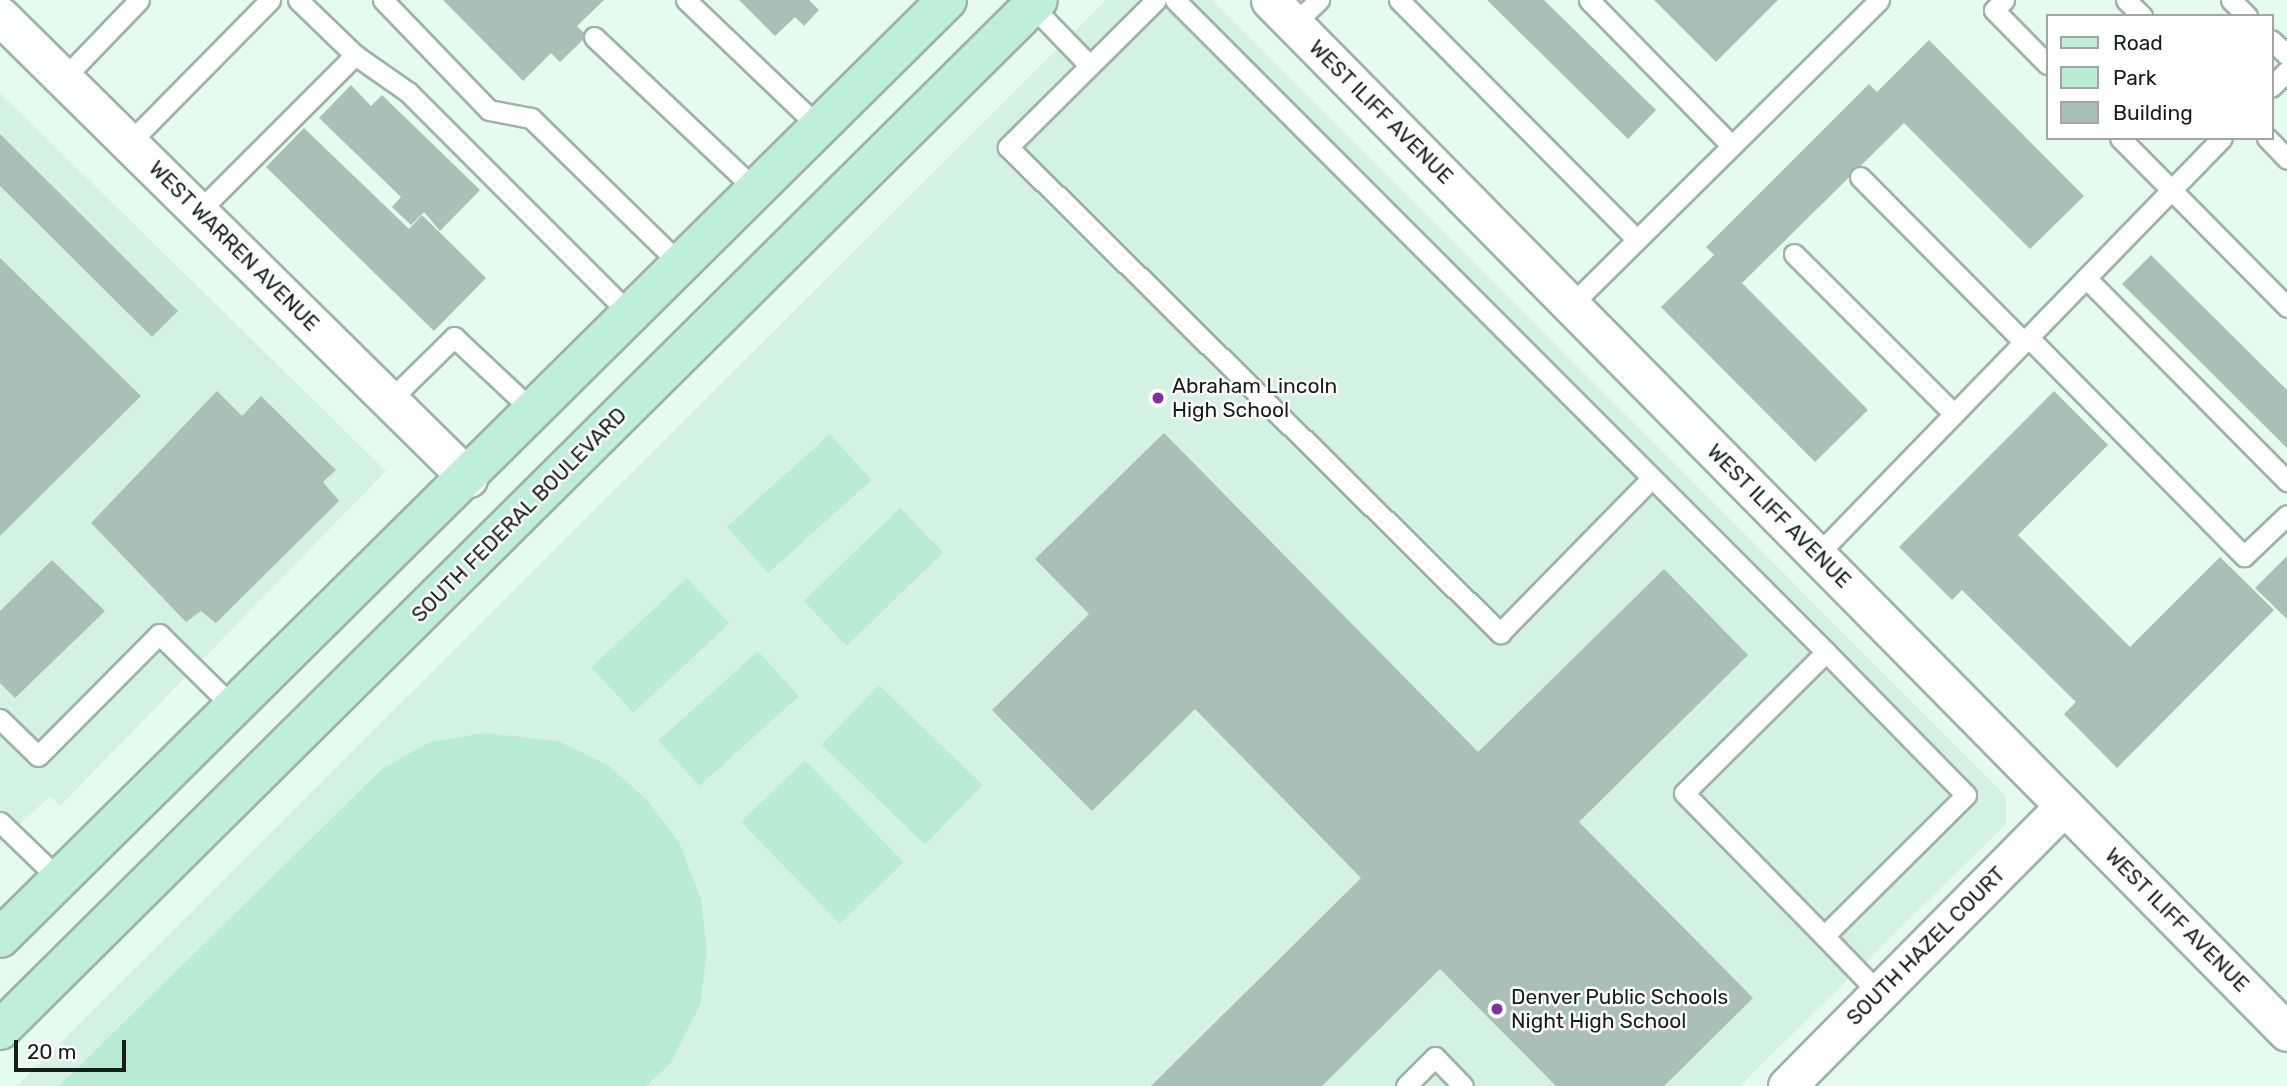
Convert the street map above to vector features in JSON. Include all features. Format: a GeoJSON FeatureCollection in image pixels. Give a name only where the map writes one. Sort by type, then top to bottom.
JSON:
{"type":"FeatureCollection","features":[{"type":"Feature","properties":{"kind":"main road"},"geometry":{"type":"LineString","coordinates":[[0,938],[235,709],[947,0]]}},
{"type":"Feature","properties":{"kind":"main road","name":"SOUTH FEDERAL BOULEVARD"},"geometry":{"type":"LineString","coordinates":[[0,1030],[1035,3]]}},
{"type":"Feature","properties":{"kind":"street","name":"WEST ILIFF AVENUE"},"geometry":{"type":"LineString","coordinates":[[1295,8],[1571,305],[2287,1032]]}},
{"type":"Feature","properties":{"kind":"street","name":"WEST WARREN AVENUE"},"geometry":{"type":"LineString","coordinates":[[0,16],[468,478]]}},
{"type":"Feature","properties":{"kind":"street","name":"SOUTH HAZEL COURT"},"geometry":{"type":"LineString","coordinates":[[1787,1086],[2064,806]]}},
{"type":"Feature","properties":{"kind":"lane"},"geometry":{"type":"LineString","coordinates":[[64,78],[139,0]]}},
{"type":"Feature","properties":{"kind":"lane"},"geometry":{"type":"LineString","coordinates":[[129,143],[270,0]]}},
{"type":"Feature","properties":{"kind":"lane"},"geometry":{"type":"LineString","coordinates":[[298,0],[355,55],[408,92],[631,315]]}},
{"type":"Feature","properties":{"kind":"lane"},"geometry":{"type":"LineString","coordinates":[[383,0],[489,110],[531,118],[681,265]]}},
{"type":"Feature","properties":{"kind":"lane"},"geometry":{"type":"LineString","coordinates":[[686,0],[819,128]]}},
{"type":"Feature","properties":{"kind":"lane"},"geometry":{"type":"LineString","coordinates":[[1156,0],[1008,147],[1500,634],[1651,478]]}},
{"type":"Feature","properties":{"kind":"lane"},"geometry":{"type":"LineString","coordinates":[[1175,0],[1966,795],[1824,936]]}},
{"type":"Feature","properties":{"kind":"lane"},"geometry":{"type":"LineString","coordinates":[[1399,0],[1637,240]]}},
{"type":"Feature","properties":{"kind":"lane"},"geometry":{"type":"LineString","coordinates":[[1589,0],[1732,146]]}},
{"type":"Feature","properties":{"kind":"lane"},"geometry":{"type":"LineString","coordinates":[[1571,305],[1879,0]]}},
{"type":"Feature","properties":{"kind":"lane"},"geometry":{"type":"LineString","coordinates":[[2004,0],[1994,10],[2046,63]]}},
{"type":"Feature","properties":{"kind":"lane"},"geometry":{"type":"LineString","coordinates":[[2126,0],[2140,14]]}},
{"type":"Feature","properties":{"kind":"lane"},"geometry":{"type":"LineString","coordinates":[[2231,0],[2245,14]]}},
{"type":"Feature","properties":{"kind":"lane"},"geometry":{"type":"LineString","coordinates":[[1035,3],[1090,66]]}},
{"type":"Feature","properties":{"kind":"lane"},"geometry":{"type":"LineString","coordinates":[[594,37],[757,190]]}},
{"type":"Feature","properties":{"kind":"lane"},"geometry":{"type":"LineString","coordinates":[[2273,42],[2287,55]]}},
{"type":"Feature","properties":{"kind":"lane"},"geometry":{"type":"LineString","coordinates":[[199,211],[355,55]]}},
{"type":"Feature","properties":{"kind":"lane"},"geometry":{"type":"LineString","coordinates":[[2273,85],[2287,71]]}},
{"type":"Feature","properties":{"kind":"lane"},"geometry":{"type":"LineString","coordinates":[[2122,140],[2287,307]]}},
{"type":"Feature","properties":{"kind":"lane"},"geometry":{"type":"LineString","coordinates":[[1817,555],[2220,140]]}},
{"type":"Feature","properties":{"kind":"lane"},"geometry":{"type":"LineString","coordinates":[[2269,140],[2287,159]]}},
{"type":"Feature","properties":{"kind":"lane"},"geometry":{"type":"LineString","coordinates":[[1860,177],[2244,556],[2287,515]]}},
{"type":"Feature","properties":{"kind":"lane"},"geometry":{"type":"LineString","coordinates":[[1794,254],[1954,414]]}},
{"type":"Feature","properties":{"kind":"lane"},"geometry":{"type":"LineString","coordinates":[[2086,278],[2287,481]]}},
{"type":"Feature","properties":{"kind":"lane"},"geometry":{"type":"LineString","coordinates":[[390,400],[454,337],[534,412]]}},
{"type":"Feature","properties":{"kind":"lane"},"geometry":{"type":"LineString","coordinates":[[0,719],[38,756],[159,634],[235,709]]}},
{"type":"Feature","properties":{"kind":"lane"},"geometry":{"type":"LineString","coordinates":[[1826,652],[1684,793],[1879,993]]}},
{"type":"Feature","properties":{"kind":"lane"},"geometry":{"type":"LineString","coordinates":[[0,822],[60,880]]}},
{"type":"Feature","properties":{"kind":"lane"},"geometry":{"type":"LineString","coordinates":[[1406,1086],[1435,1057],[1463,1086]]}},
{"type":"Feature","properties":{"kind":"shaded area","name":"Abraham Lincoln High School"},"geometry":{"type":"Polygon","coordinates":[[[1106,0],[1212,0],[2006,796],[2006,824],[1740,1086],[17,1086],[1106,0]]]}},
{"type":"Feature","properties":{"kind":"shaded area"},"geometry":{"type":"Polygon","coordinates":[[[0,93],[386,471],[60,806],[50,796],[0,843],[0,93]]]}},
{"type":"Feature","properties":{"kind":"green space"},"geometry":{"type":"Polygon","coordinates":[[[830,434],[871,480],[768,573],[727,527],[830,434]]]}},
{"type":"Feature","properties":{"kind":"green space"},"geometry":{"type":"Polygon","coordinates":[[[900,508],[943,553],[847,646],[804,601],[900,508]]]}},
{"type":"Feature","properties":{"kind":"green space"},"geometry":{"type":"Polygon","coordinates":[[[687,578],[729,623],[633,713],[591,667],[687,578]]]}},
{"type":"Feature","properties":{"kind":"green space"},"geometry":{"type":"Polygon","coordinates":[[[758,651],[799,696],[699,786],[658,741],[758,651]]]}},
{"type":"Feature","properties":{"kind":"green space"},"geometry":{"type":"Polygon","coordinates":[[[879,685],[983,785],[925,845],[821,745],[879,685]]]}},
{"type":"Feature","properties":{"kind":"green space"},"geometry":{"type":"Polygon","coordinates":[[[484,733],[558,741],[608,765],[647,800],[679,842],[701,899],[707,952],[703,983],[700,1005],[670,1064],[646,1086],[59,1086],[382,769],[430,742],[484,733]]]}},
{"type":"Feature","properties":{"kind":"green space"},"geometry":{"type":"Polygon","coordinates":[[[805,760],[904,862],[840,924],[741,822],[805,760]]]}},
{"type":"Feature","properties":{"kind":"building"},"geometry":{"type":"Polygon","coordinates":[[[443,0],[604,0],[577,26],[587,36],[560,62],[551,53],[523,81],[443,0]]]}},
{"type":"Feature","properties":{"kind":"building"},"geometry":{"type":"Polygon","coordinates":[[[739,0],[809,0],[819,10],[804,26],[795,17],[775,36],[739,0]]]}},
{"type":"Feature","properties":{"kind":"building"},"geometry":{"type":"Polygon","coordinates":[[[1487,0],[1544,0],[1656,110],[1628,139],[1487,0]]]}},
{"type":"Feature","properties":{"kind":"building"},"geometry":{"type":"Polygon","coordinates":[[[1654,0],[1778,0],[1716,62],[1654,0]]]}},
{"type":"Feature","properties":{"kind":"building"},"geometry":{"type":"Polygon","coordinates":[[[1929,40],[2084,196],[2030,249],[1904,123],[1742,283],[1868,410],[1815,462],[1661,307],[1714,255],[1706,247],[1869,84],[1877,92],[1929,40]]]}},
{"type":"Feature","properties":{"kind":"building"},"geometry":{"type":"Polygon","coordinates":[[[351,85],[371,106],[382,95],[480,190],[440,231],[424,212],[411,225],[392,207],[401,197],[319,118],[351,85]]]}},
{"type":"Feature","properties":{"kind":"building"},"geometry":{"type":"Polygon","coordinates":[[[304,128],[409,229],[422,215],[486,278],[434,331],[266,167],[304,128]]]}},
{"type":"Feature","properties":{"kind":"building"},"geometry":{"type":"Polygon","coordinates":[[[0,134],[178,311],[152,337],[0,186],[0,134]]]}},
{"type":"Feature","properties":{"kind":"building"},"geometry":{"type":"Polygon","coordinates":[[[2151,255],[2287,390],[2287,448],[2122,284],[2151,255]]]}},
{"type":"Feature","properties":{"kind":"building"},"geometry":{"type":"Polygon","coordinates":[[[0,258],[141,396],[0,536],[0,258]]]}},
{"type":"Feature","properties":{"kind":"building"},"geometry":{"type":"Polygon","coordinates":[[[217,391],[242,416],[261,396],[336,470],[323,482],[339,501],[216,623],[201,611],[186,622],[91,523],[217,391]]]}},
{"type":"Feature","properties":{"kind":"building"},"geometry":{"type":"Polygon","coordinates":[[[2054,391],[2108,445],[2018,535],[2130,647],[2220,557],[2274,610],[2117,768],[2064,714],[2076,702],[1962,590],[1952,600],[1899,547],[2054,391]]]}},
{"type":"Feature","properties":{"kind":"building"},"geometry":{"type":"Polygon","coordinates":[[[1164,433],[1478,752],[1664,569],[1748,655],[1579,822],[1753,998],[1664,1086],[1556,1086],[1440,969],[1322,1086],[1151,1086],[1361,878],[1195,709],[1092,811],[992,710],[1089,614],[1035,559],[1164,433]]]}},
{"type":"Feature","properties":{"kind":"building"},"geometry":{"type":"Polygon","coordinates":[[[2287,556],[2287,619],[2255,588],[2287,556]]]}},
{"type":"Feature","properties":{"kind":"building"},"geometry":{"type":"Polygon","coordinates":[[[52,560],[105,611],[15,698],[0,683],[0,611],[52,560]]]}},
{"type":"Feature","properties":{"kind":"place","name":"Abraham Lincoln High School"},"geometry":{"type":"Point","coordinates":[1158,398]}},
{"type":"Feature","properties":{"kind":"place","name":"Denver Public Schools Night High School"},"geometry":{"type":"Point","coordinates":[1497,1009]}}]}
